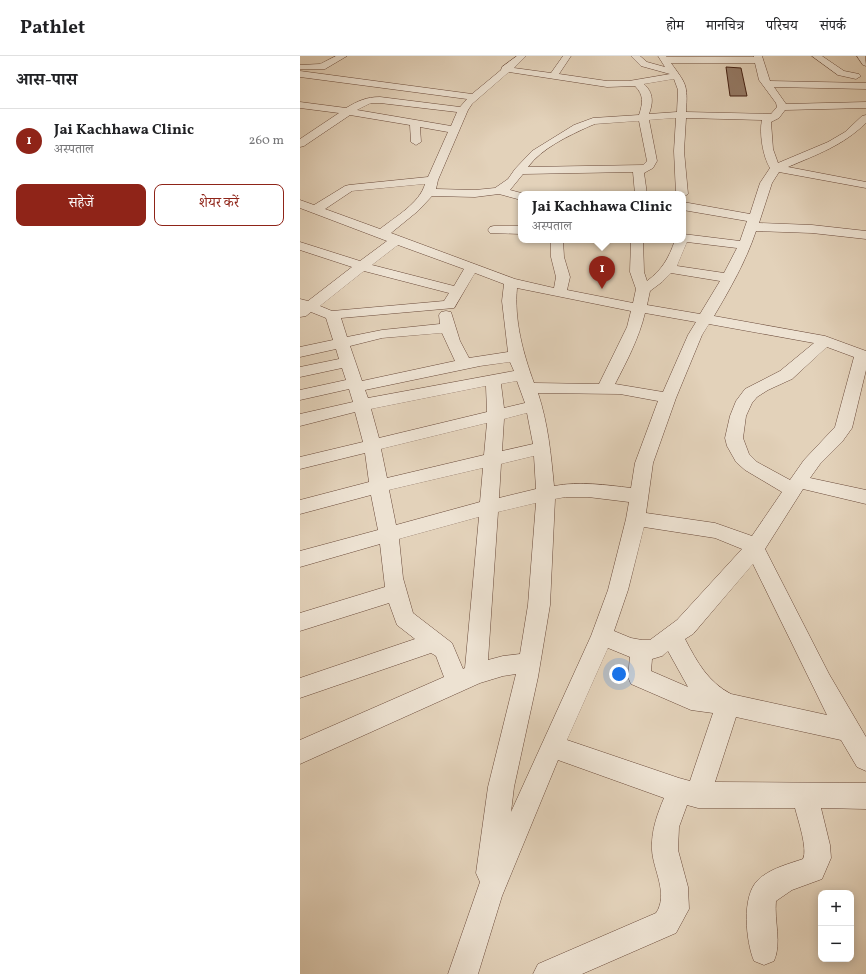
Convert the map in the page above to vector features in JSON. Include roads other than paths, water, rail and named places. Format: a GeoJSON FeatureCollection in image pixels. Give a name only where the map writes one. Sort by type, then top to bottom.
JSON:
{"type":"FeatureCollection","features":[{"type":"Feature","properties":{"kind":"street"},"geometry":{"type":"LineString","coordinates":[[300,67],[322,67],[343,56]]}},
{"type":"Feature","properties":{"kind":"street"},"geometry":{"type":"LineString","coordinates":[[382,234],[414,208],[429,192],[432,180],[463,110],[473,97],[522,56]]}},
{"type":"Feature","properties":{"kind":"street"},"geometry":{"type":"LineString","coordinates":[[553,77],[567,56]]}},
{"type":"Feature","properties":{"kind":"street"},"geometry":{"type":"LineString","coordinates":[[635,56],[644,64],[675,74]]}},
{"type":"Feature","properties":{"kind":"street"},"geometry":{"type":"LineString","coordinates":[[816,56],[841,72],[864,82]]}},
{"type":"Feature","properties":{"kind":"street"},"geometry":{"type":"LineString","coordinates":[[861,56],[866,63]]}},
{"type":"Feature","properties":{"kind":"street"},"geometry":{"type":"LineString","coordinates":[[664,58],[682,87],[682,115],[679,151],[682,191]]}},
{"type":"Feature","properties":{"kind":"street"},"geometry":{"type":"LineString","coordinates":[[664,58],[759,58],[763,76],[781,103],[782,107]]}},
{"type":"Feature","properties":{"kind":"street"},"geometry":{"type":"LineString","coordinates":[[505,70],[607,84],[636,82],[675,74]]}},
{"type":"Feature","properties":{"kind":"street"},"geometry":{"type":"LineString","coordinates":[[864,82],[855,74],[856,71],[866,70]]}},
{"type":"Feature","properties":{"kind":"street"},"geometry":{"type":"LineString","coordinates":[[300,74],[473,97]]}},
{"type":"Feature","properties":{"kind":"street"},"geometry":{"type":"LineString","coordinates":[[636,82],[645,90],[647,95],[647,106],[643,117],[652,161],[645,168],[640,170],[637,175],[641,191]]}},
{"type":"Feature","properties":{"kind":"street"},"geometry":{"type":"LineString","coordinates":[[767,84],[864,82]]}},
{"type":"Feature","properties":{"kind":"street"},"geometry":{"type":"LineString","coordinates":[[662,88],[682,87]]}},
{"type":"Feature","properties":{"kind":"street"},"geometry":{"type":"LineString","coordinates":[[300,144],[366,101],[375,100],[463,110]]}},
{"type":"Feature","properties":{"kind":"street"},"geometry":{"type":"LineString","coordinates":[[300,105],[349,111],[455,130]]}},
{"type":"Feature","properties":{"kind":"street"},"geometry":{"type":"LineString","coordinates":[[782,107],[865,117]]}},
{"type":"Feature","properties":{"kind":"street"},"geometry":{"type":"LineString","coordinates":[[782,107],[778,113],[766,121],[766,137],[771,161],[776,168],[866,185]]}},
{"type":"Feature","properties":{"kind":"street"},"geometry":{"type":"LineString","coordinates":[[499,191],[509,184],[527,161],[538,152],[585,124],[603,120],[682,115],[772,117]]}},
{"type":"Feature","properties":{"kind":"street"},"geometry":{"type":"LineString","coordinates":[[463,974],[488,896],[552,746],[602,636],[618,590],[636,519],[638,496],[644,463],[668,398],[703,320],[728,278],[745,245],[754,223],[766,184],[776,168],[832,144],[849,134],[865,117]]}},
{"type":"Feature","properties":{"kind":"street"},"geometry":{"type":"LineString","coordinates":[[415,122],[416,142]]}},
{"type":"Feature","properties":{"kind":"street"},"geometry":{"type":"LineString","coordinates":[[519,171],[645,168]]}},
{"type":"Feature","properties":{"kind":"street"},"geometry":{"type":"LineString","coordinates":[[305,207],[349,188],[432,180]]}},
{"type":"Feature","properties":{"kind":"street"},"geometry":{"type":"LineString","coordinates":[[429,192],[499,191],[518,195]]}},
{"type":"Feature","properties":{"kind":"street"},"geometry":{"type":"LineString","coordinates":[[305,207],[397,239],[511,282],[559,293],[703,320],[788,333],[825,341],[864,355],[843,428],[838,436],[818,454],[755,548],[685,627],[654,649],[642,650],[629,647],[602,636]]}},
{"type":"Feature","properties":{"kind":"street"},"geometry":{"type":"LineString","coordinates":[[686,207],[754,223],[866,235]]}},
{"type":"Feature","properties":{"kind":"street"},"geometry":{"type":"LineString","coordinates":[[494,230],[518,230]]}},
{"type":"Feature","properties":{"kind":"street"},"geometry":{"type":"LineString","coordinates":[[303,308],[397,239]]}},
{"type":"Feature","properties":{"kind":"street"},"geometry":{"type":"LineString","coordinates":[[686,239],[745,245]]}},
{"type":"Feature","properties":{"kind":"street"},"geometry":{"type":"LineString","coordinates":[[556,243],[559,262],[564,277],[564,283],[559,293]]}},
{"type":"Feature","properties":{"kind":"street"},"geometry":{"type":"LineString","coordinates":[[605,388],[622,356],[634,327],[639,308],[643,289],[637,272],[637,243]]}},
{"type":"Feature","properties":{"kind":"street"},"geometry":{"type":"LineString","coordinates":[[643,289],[660,278],[669,269],[681,243]]}},
{"type":"Feature","properties":{"kind":"street"},"geometry":{"type":"LineString","coordinates":[[300,246],[362,266],[458,292]]}},
{"type":"Feature","properties":{"kind":"street"},"geometry":{"type":"LineString","coordinates":[[465,364],[457,353],[450,334],[446,315],[449,305],[472,268]]}},
{"type":"Feature","properties":{"kind":"street"},"geometry":{"type":"LineString","coordinates":[[669,269],[728,278]]}},
{"type":"Feature","properties":{"kind":"street"},"geometry":{"type":"LineString","coordinates":[[488,896],[501,788],[529,664],[539,605],[546,494],[542,448],[525,381],[509,301],[511,282]]}},
{"type":"Feature","properties":{"kind":"street"},"geometry":{"type":"LineString","coordinates":[[303,308],[331,315],[449,305]]}},
{"type":"Feature","properties":{"kind":"street"},"geometry":{"type":"LineString","coordinates":[[331,315],[338,327],[344,353],[362,405],[372,445],[389,536],[393,578],[406,619],[444,650],[467,678]]}},
{"type":"Feature","properties":{"kind":"street"},"geometry":{"type":"LineString","coordinates":[[300,352],[344,353],[407,343],[450,334]]}},
{"type":"Feature","properties":{"kind":"street"},"geometry":{"type":"LineString","coordinates":[[825,341],[811,355],[786,375],[751,393],[744,401],[738,416],[734,438],[736,446],[742,458],[751,466],[796,486],[866,497]]}},
{"type":"Feature","properties":{"kind":"street"},"geometry":{"type":"LineString","coordinates":[[300,372],[344,353]]}},
{"type":"Feature","properties":{"kind":"street"},"geometry":{"type":"LineString","coordinates":[[300,395],[465,364],[525,381]]}},
{"type":"Feature","properties":{"kind":"street"},"geometry":{"type":"LineString","coordinates":[[300,420],[362,405],[493,380],[525,381],[605,388],[642,392],[668,398]]}},
{"type":"Feature","properties":{"kind":"street"},"geometry":{"type":"LineString","coordinates":[[467,678],[488,507],[496,414],[493,380]]}},
{"type":"Feature","properties":{"kind":"street"},"geometry":{"type":"LineString","coordinates":[[300,462],[496,414],[525,381]]}},
{"type":"Feature","properties":{"kind":"street"},"geometry":{"type":"LineString","coordinates":[[300,507],[379,486],[542,448]]}},
{"type":"Feature","properties":{"kind":"street"},"geometry":{"type":"LineString","coordinates":[[300,559],[389,536],[488,507],[566,490],[588,490],[638,496]]}},
{"type":"Feature","properties":{"kind":"street"},"geometry":{"type":"LineString","coordinates":[[636,519],[720,533],[749,542],[755,548],[780,596],[798,636],[848,731],[866,759]]}},
{"type":"Feature","properties":{"kind":"street"},"geometry":{"type":"LineString","coordinates":[[300,622],[397,592]]}},
{"type":"Feature","properties":{"kind":"street"},"geometry":{"type":"LineString","coordinates":[[672,636],[701,687],[714,698],[728,704]]}},
{"type":"Feature","properties":{"kind":"street"},"geometry":{"type":"LineString","coordinates":[[300,688],[435,642]]}},
{"type":"Feature","properties":{"kind":"street"},"geometry":{"type":"LineString","coordinates":[[642,650],[639,677],[691,699],[728,704],[848,731]]}},
{"type":"Feature","properties":{"kind":"street"},"geometry":{"type":"LineString","coordinates":[[300,752],[467,678],[503,666],[529,664]]}},
{"type":"Feature","properties":{"kind":"street"},"geometry":{"type":"LineString","coordinates":[[548,974],[666,923],[675,909],[674,887],[665,850],[666,827],[688,793],[728,704]]}},
{"type":"Feature","properties":{"kind":"street"},"geometry":{"type":"LineString","coordinates":[[552,746],[688,793],[866,796]]}},
{"type":"Feature","properties":{"kind":"street"},"geometry":{"type":"LineString","coordinates":[[764,951],[761,903],[766,891],[790,878],[812,869],[818,858],[817,845],[805,795]]}},
{"type":"Feature","properties":{"kind":"place","name":"Jai Kachhawa Clinic"},"geometry":{"type":"Point","coordinates":[602,289]}}]}
